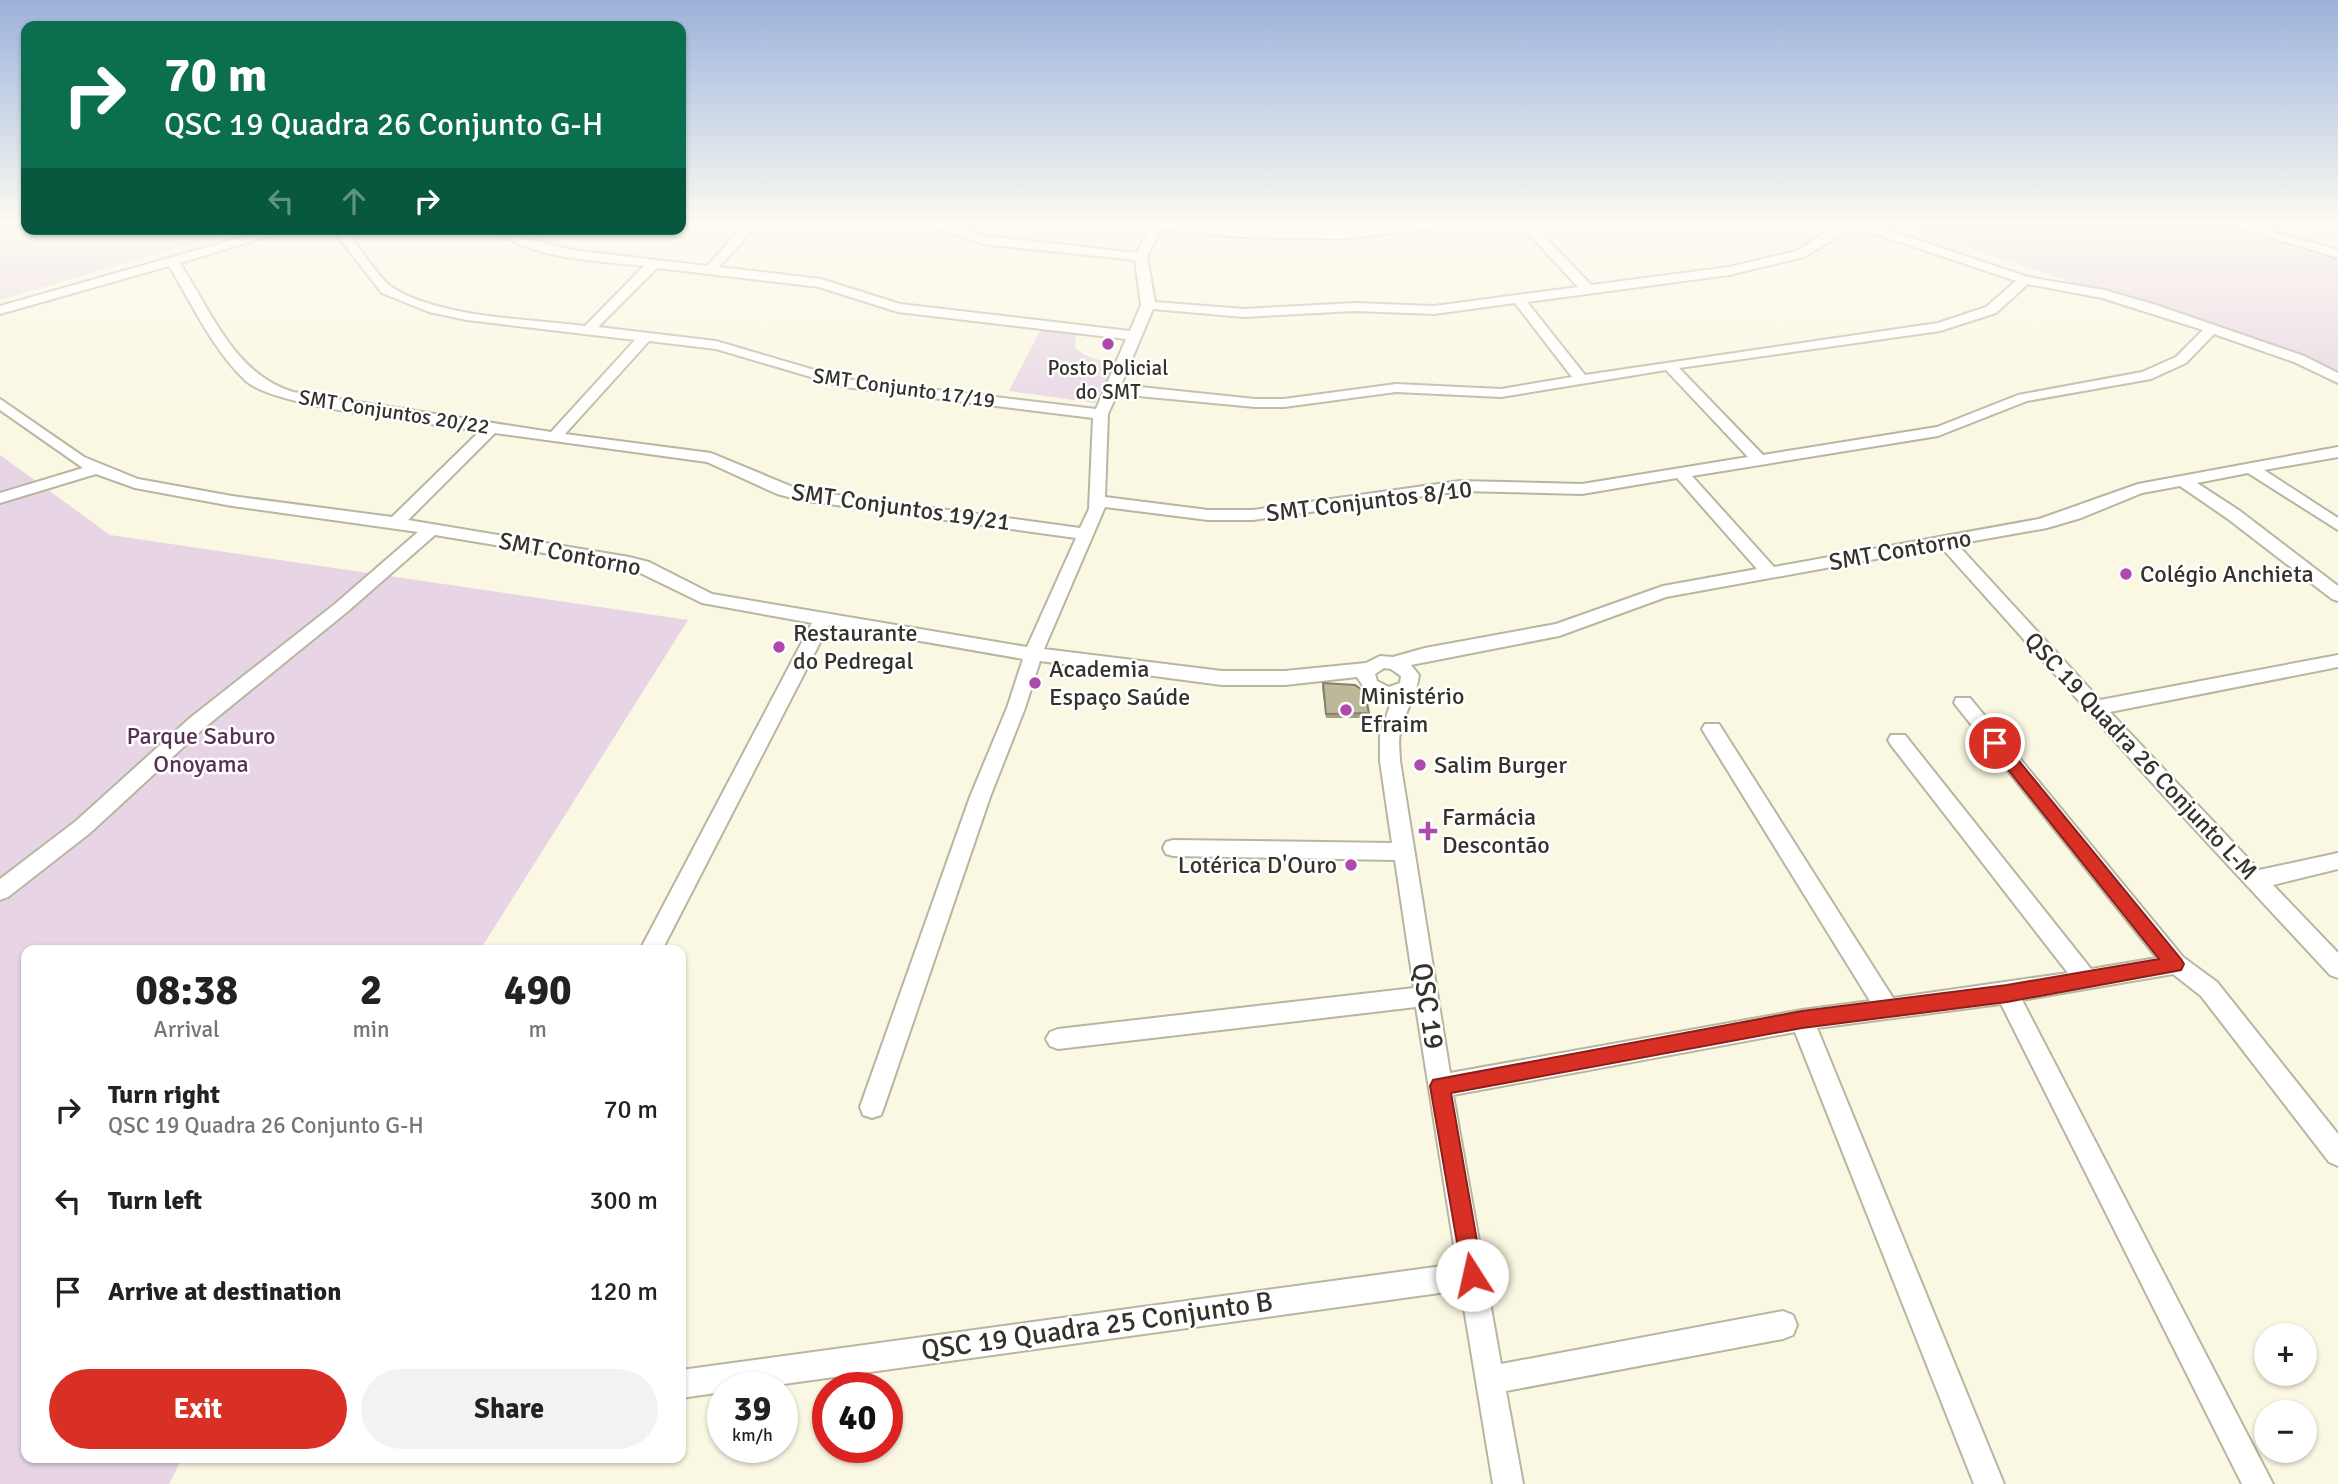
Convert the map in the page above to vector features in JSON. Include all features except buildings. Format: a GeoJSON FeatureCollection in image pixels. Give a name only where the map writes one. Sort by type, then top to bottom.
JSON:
{"type":"FeatureCollection","features":[{"type":"Feature","properties":{"kind":"street"},"geometry":{"type":"LineString","coordinates":[[0,310],[69,290]]}},
{"type":"Feature","properties":{"kind":"street","name":"SMT Conjuntos 20/22"},"geometry":{"type":"LineString","coordinates":[[190,290],[232,356],[253,379],[274,391],[308,400],[555,436]]}},
{"type":"Feature","properties":{"kind":"street"},"geometry":{"type":"LineString","coordinates":[[388,290],[467,316],[587,331],[627,290]]}},
{"type":"Feature","properties":{"kind":"street"},"geometry":{"type":"LineString","coordinates":[[843,290],[907,309],[1135,337]]}},
{"type":"Feature","properties":{"kind":"street"},"geometry":{"type":"LineString","coordinates":[[872,1107],[1033,654],[1099,501],[1101,414],[1135,337],[1147,305],[1149,290]]}},
{"type":"Feature","properties":{"kind":"street"},"geometry":{"type":"LineString","coordinates":[[1147,305],[1264,313],[1355,307],[1434,310],[1578,290]]}},
{"type":"Feature","properties":{"kind":"street"},"geometry":{"type":"LineString","coordinates":[[1113,389],[1255,403],[1284,403],[1396,388],[1502,393],[1669,365],[1940,327],[1991,310],[2013,290]]}},
{"type":"Feature","properties":{"kind":"street"},"geometry":{"type":"LineString","coordinates":[[2083,290],[2104,294],[2299,359],[2338,379]]}},
{"type":"Feature","properties":{"kind":"street"},"geometry":{"type":"LineString","coordinates":[[1518,299],[1583,381]]}},
{"type":"Feature","properties":{"kind":"street","name":"SMT Conjuntos 8/10"},"geometry":{"type":"LineString","coordinates":[[1099,501],[1208,515],[1253,516],[1460,486],[1565,490],[1759,460],[1937,432],[1959,426],[2024,398],[2124,380],[2166,368],[2193,352],[2211,329]]}},
{"type":"Feature","properties":{"kind":"street","name":"SMT Conjunto 17/19"},"geometry":{"type":"LineString","coordinates":[[587,331],[737,349],[812,376],[845,383],[1101,414]]}},
{"type":"Feature","properties":{"kind":"street"},"geometry":{"type":"LineString","coordinates":[[555,436],[645,338]]}},
{"type":"Feature","properties":{"kind":"street"},"geometry":{"type":"LineString","coordinates":[[1669,365],[1759,460]]}},
{"type":"Feature","properties":{"kind":"street","name":"SMT Contorno"},"geometry":{"type":"LineString","coordinates":[[0,402],[96,470],[157,488],[396,523],[629,562],[643,566],[708,599],[1033,654],[1222,678],[1322,674],[1371,680]]}},
{"type":"Feature","properties":{"kind":"street"},"geometry":{"type":"LineString","coordinates":[[396,523],[491,428]]}},
{"type":"Feature","properties":{"kind":"street","name":"SMT Conjuntos 19/21"},"geometry":{"type":"LineString","coordinates":[[555,436],[711,458],[734,466],[783,491],[800,495],[1087,534]]}},
{"type":"Feature","properties":{"kind":"street","name":"SMT Contorno"},"geometry":{"type":"LineString","coordinates":[[1394,663],[1406,658],[1559,630],[1663,592],[2056,521],[2124,492],[2338,452]]}},
{"type":"Feature","properties":{"kind":"street"},"geometry":{"type":"LineString","coordinates":[[2250,468],[2338,525]]}},
{"type":"Feature","properties":{"kind":"street"},"geometry":{"type":"LineString","coordinates":[[0,498],[96,470]]}},
{"type":"Feature","properties":{"kind":"street"},"geometry":{"type":"LineString","coordinates":[[1680,472],[1769,572]]}},
{"type":"Feature","properties":{"kind":"street"},"geometry":{"type":"LineString","coordinates":[[2182,480],[2234,515],[2338,595]]}},
{"type":"Feature","properties":{"kind":"street"},"geometry":{"type":"LineString","coordinates":[[0,891],[83,827],[197,723],[341,608],[431,529]]}},
{"type":"Feature","properties":{"kind":"street","name":"QSC 19 Quadra 26 Conjunto L-M"},"geometry":{"type":"LineString","coordinates":[[1946,543],[2338,968]]}},
{"type":"Feature","properties":{"kind":"street"},"geometry":{"type":"LineString","coordinates":[[654,945],[823,619]]}},
{"type":"Feature","properties":{"kind":"street","name":"SMT Contorno"},"geometry":{"type":"LineString","coordinates":[[1407,683],[1441,656],[1461,649]]}},
{"type":"Feature","properties":{"kind":"street"},"geometry":{"type":"LineString","coordinates":[[2096,708],[2338,661]]}},
{"type":"Feature","properties":{"kind":"street"},"geometry":{"type":"LineString","coordinates":[[1380,662],[1394,663],[1404,668],[1407,683],[1392,694],[1371,680],[1380,662]]}},
{"type":"Feature","properties":{"kind":"street","name":"QSC 19"},"geometry":{"type":"LineString","coordinates":[[1371,680],[1390,734]]}},
{"type":"Feature","properties":{"kind":"street","name":"QSC 19"},"geometry":{"type":"LineString","coordinates":[[1407,683],[1390,734],[1390,761],[1440,1086],[1508,1484]]}},
{"type":"Feature","properties":{"kind":"street"},"geometry":{"type":"LineString","coordinates":[[1963,703],[2175,964],[2209,989],[2338,1154]]}},
{"type":"Feature","properties":{"kind":"street"},"geometry":{"type":"LineString","coordinates":[[1712,729],[1886,1007]]}},
{"type":"Feature","properties":{"kind":"street"},"geometry":{"type":"LineString","coordinates":[[1898,740],[2087,980]]}},
{"type":"Feature","properties":{"kind":"street"},"geometry":{"type":"LineString","coordinates":[[1173,848],[1404,852]]}},
{"type":"Feature","properties":{"kind":"street"},"geometry":{"type":"LineString","coordinates":[[2255,880],[2338,861]]}},
{"type":"Feature","properties":{"kind":"street"},"geometry":{"type":"LineString","coordinates":[[1440,1086],[1802,1020],[2007,993],[2175,964]]}},
{"type":"Feature","properties":{"kind":"street"},"geometry":{"type":"LineString","coordinates":[[2007,993],[2258,1484]]}},
{"type":"Feature","properties":{"kind":"street"},"geometry":{"type":"LineString","coordinates":[[1058,1039],[1427,996]]}},
{"type":"Feature","properties":{"kind":"street"},"geometry":{"type":"LineString","coordinates":[[1802,1020],[1989,1484]]}},
{"type":"Feature","properties":{"kind":"street","name":"QSC 19 Quadra 25 Conjunto B"},"geometry":{"type":"LineString","coordinates":[[686,1383],[1472,1275]]}},
{"type":"Feature","properties":{"kind":"street"},"geometry":{"type":"LineString","coordinates":[[1490,1380],[1783,1325]]}},
{"type":"Feature","properties":{"kind":"green space"},"geometry":{"type":"Polygon","coordinates":[[[0,290],[33,290],[0,300],[0,290]]]}},
{"type":"Feature","properties":{"kind":"green space"},"geometry":{"type":"Polygon","coordinates":[[[2097,290],[2338,290],[2338,370],[2097,290]]]}},
{"type":"Feature","properties":{"kind":"green space"},"geometry":{"type":"Polygon","coordinates":[[[1042,327],[1076,331],[1075,348],[1100,361],[1116,364],[1095,403],[1009,391],[1042,327]]]}},
{"type":"Feature","properties":{"kind":"green space","name":"Parque Saburo Onoyama"},"geometry":{"type":"Polygon","coordinates":[[[0,455],[110,535],[688,620],[483,945],[21,945],[21,1463],[180,1463],[169,1484],[0,1484],[0,455]]]}},
{"type":"Feature","properties":{"kind":"place","name":"Posto Policial do SMT"},"geometry":{"type":"Point","coordinates":[1108,344]}},
{"type":"Feature","properties":{"kind":"place","name":"Colégio Anchieta"},"geometry":{"type":"Point","coordinates":[2126,574]}},
{"type":"Feature","properties":{"kind":"place","name":"Restaurante do Pedregal"},"geometry":{"type":"Point","coordinates":[779,647]}},
{"type":"Feature","properties":{"kind":"place","name":"Academia Espaço Saúde"},"geometry":{"type":"Point","coordinates":[1035,683]}},
{"type":"Feature","properties":{"kind":"place","name":"Ministério Efraim"},"geometry":{"type":"Point","coordinates":[1346,710]}},
{"type":"Feature","properties":{"kind":"place","name":"Salim Burger"},"geometry":{"type":"Point","coordinates":[1420,765]}},
{"type":"Feature","properties":{"kind":"place","name":"Farmácia Descontão"},"geometry":{"type":"Point","coordinates":[1428,831]}},
{"type":"Feature","properties":{"kind":"place","name":"Lotérica D'Ouro"},"geometry":{"type":"Point","coordinates":[1351,865]}},
{"type":"Feature","properties":{"kind":"route"},"geometry":{"type":"LineString","coordinates":[[1472,1275],[1440,1086],[1802,1020],[2007,993],[2175,964],[1995,743]]}}]}
